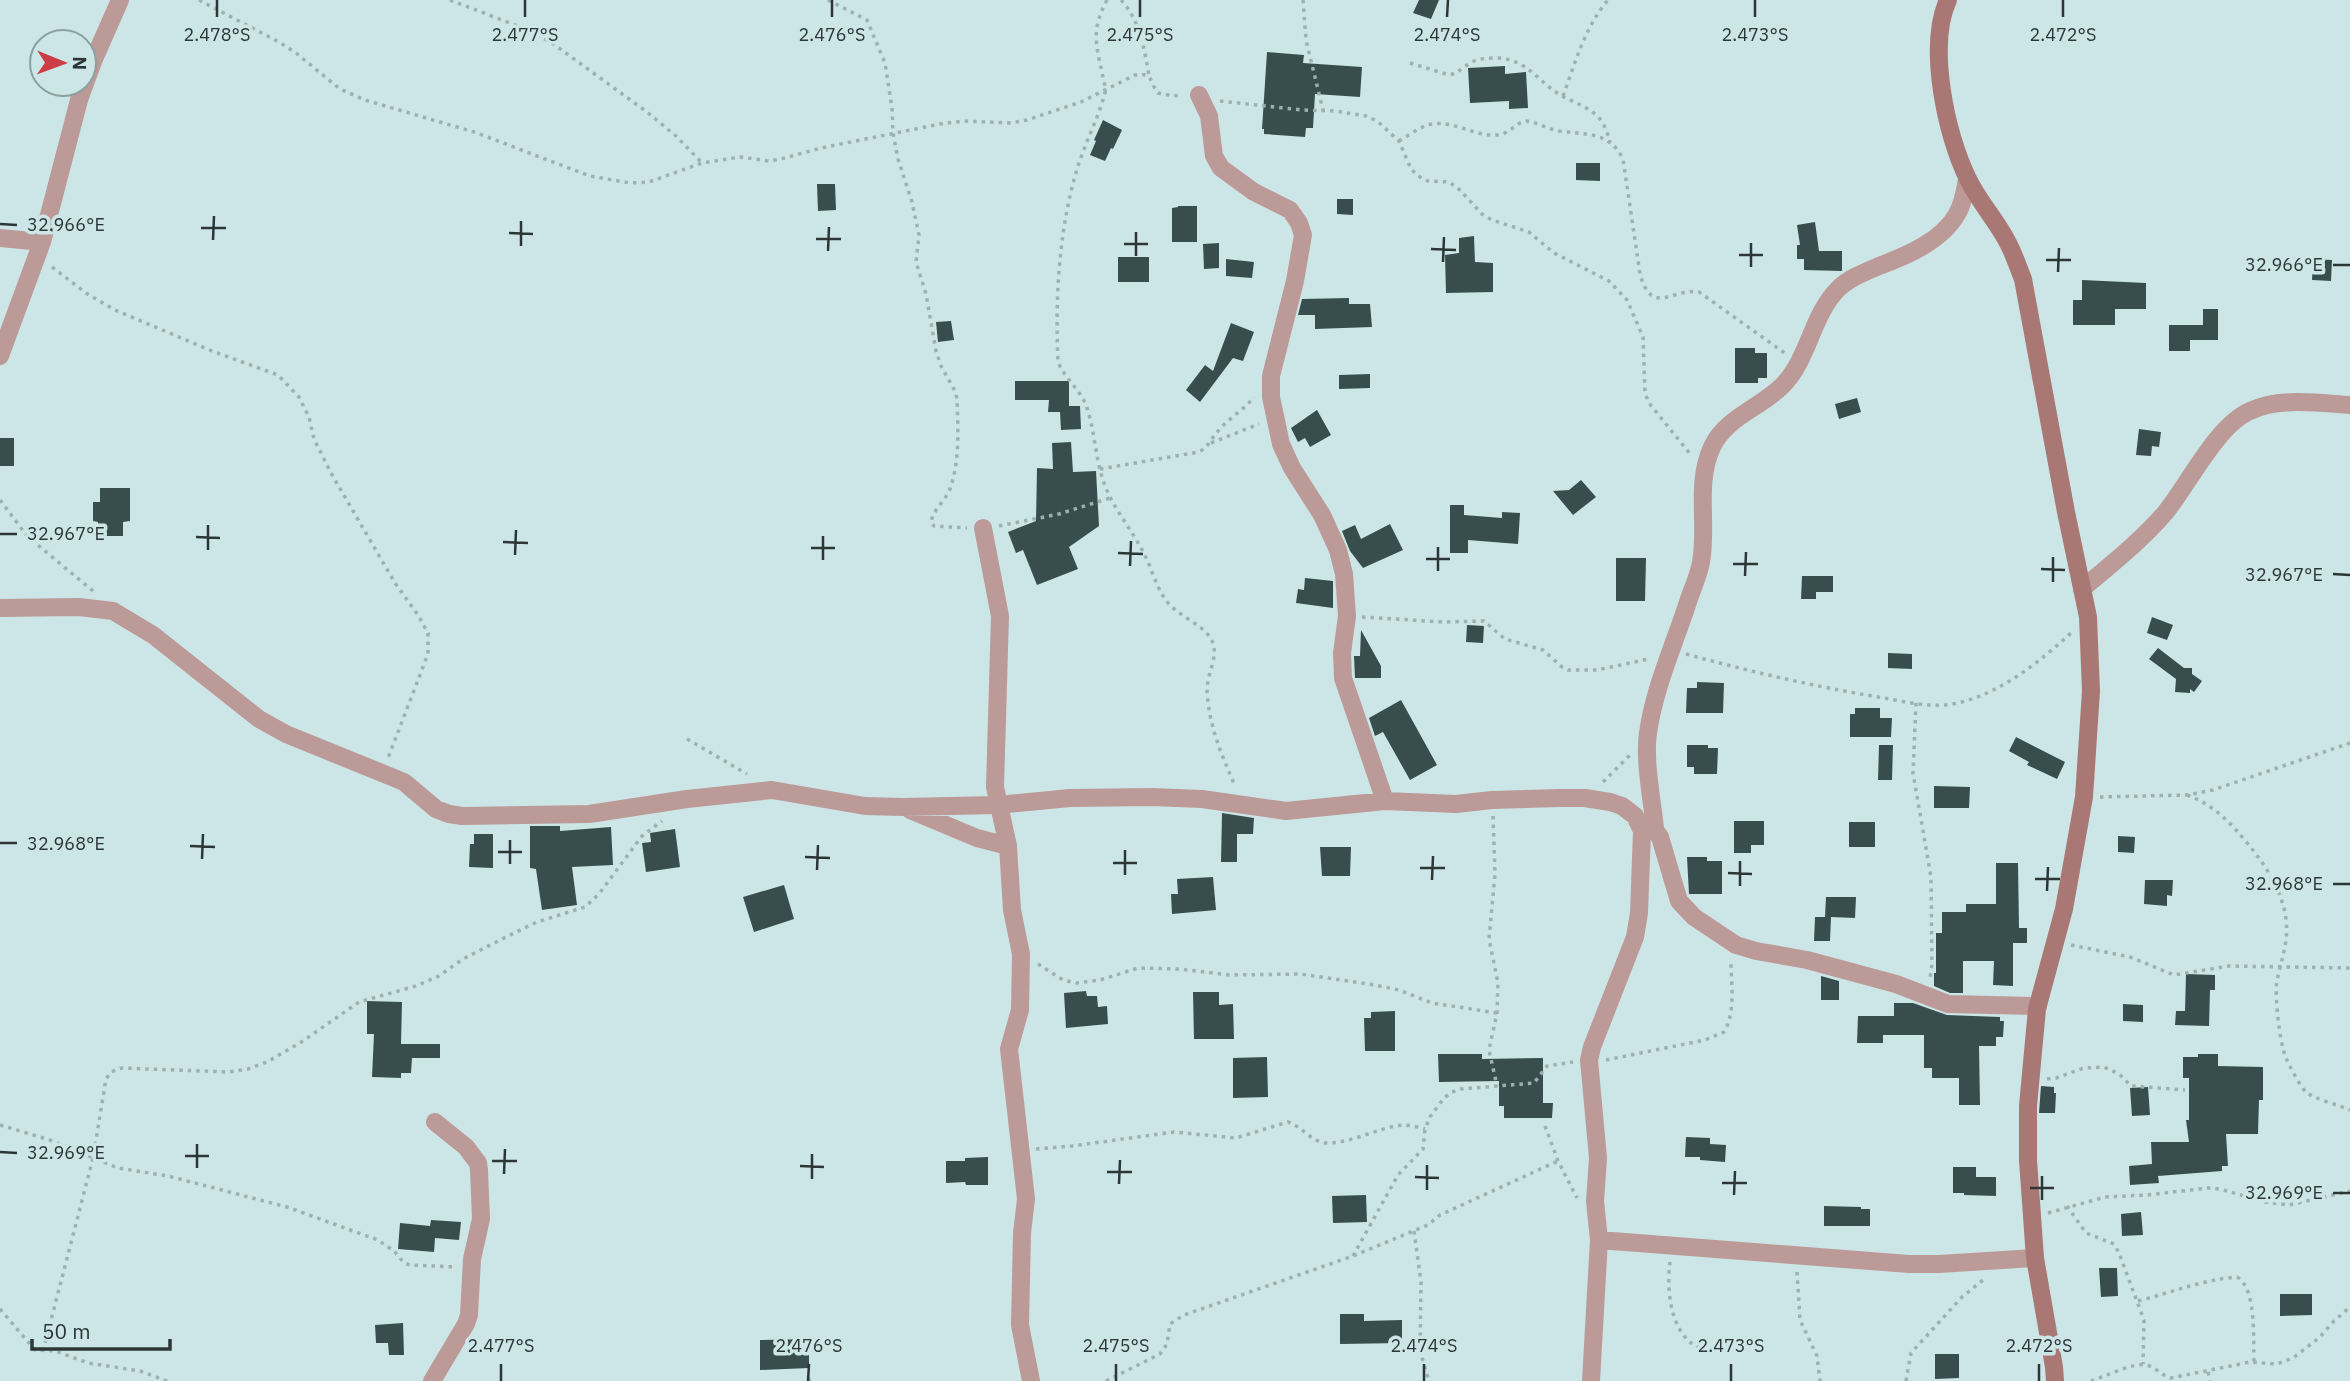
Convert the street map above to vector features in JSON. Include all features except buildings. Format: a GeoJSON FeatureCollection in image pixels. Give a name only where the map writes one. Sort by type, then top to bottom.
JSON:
{"type":"FeatureCollection","features":[{"type":"Feature","properties":{"kind":"street"},"geometry":{"type":"LineString","coordinates":[[0,356],[40,248],[79,100],[93,59],[120,0]]}},
{"type":"Feature","properties":{"kind":"street"},"geometry":{"type":"LineString","coordinates":[[1948,0],[1939,32],[1938,57],[1942,96],[1968,179],[2009,244],[2023,278],[2088,617],[2091,691],[2084,797],[2064,909],[2038,1006],[2027,1135],[2035,1258],[2055,1381]]}},
{"type":"Feature","properties":{"kind":"street"},"geometry":{"type":"LineString","coordinates":[[1199,95],[1209,116],[1214,156],[1222,168],[1254,192],[1290,210],[1303,235],[1295,281],[1271,376],[1275,419],[1281,444],[1322,515],[1338,550],[1345,575],[1347,616],[1342,653],[1343,678],[1385,801]]}},
{"type":"Feature","properties":{"kind":"street"},"geometry":{"type":"LineString","coordinates":[[1968,179],[1958,213],[1948,227],[1896,260],[1865,272],[1837,289],[1825,308],[1799,364],[1782,387],[1725,429],[1712,445],[1705,468],[1702,499],[1701,563],[1656,695],[1647,735],[1655,828],[1666,854],[1679,901],[1694,917],[1731,942],[1756,951],[1807,960],[1896,984],[1957,1005],[2038,1006]]}},
{"type":"Feature","properties":{"kind":"street"},"geometry":{"type":"LineString","coordinates":[[0,238],[40,248]]}},
{"type":"Feature","properties":{"kind":"street"},"geometry":{"type":"LineString","coordinates":[[2082,589],[2165,513],[2229,426],[2248,411],[2273,404],[2297,402],[2350,405]]}},
{"type":"Feature","properties":{"kind":"street"},"geometry":{"type":"LineString","coordinates":[[983,528],[1000,615],[994,768],[998,805],[1008,846],[1012,910],[1021,954],[1020,1010],[1009,1049],[1026,1199],[1022,1233],[1020,1325],[1031,1381]]}},
{"type":"Feature","properties":{"kind":"street"},"geometry":{"type":"LineString","coordinates":[[0,608],[79,607],[113,611],[153,635],[259,719],[286,734],[404,782],[436,809],[462,816],[589,814],[687,799],[772,790],[865,806],[998,805],[1070,798],[1152,797],[1202,799],[1286,811],[1385,801],[1456,804],[1492,800],[1585,798],[1622,806],[1655,828]]}},
{"type":"Feature","properties":{"kind":"street"},"geometry":{"type":"LineString","coordinates":[[903,807],[976,838],[1008,846]]}},
{"type":"Feature","properties":{"kind":"street"},"geometry":{"type":"LineString","coordinates":[[1591,1381],[1598,1158],[1589,1060],[1591,1047],[1635,937],[1638,923],[1642,831],[1635,816]]}},
{"type":"Feature","properties":{"kind":"street"},"geometry":{"type":"LineString","coordinates":[[432,1381],[469,1315],[471,1268],[481,1219],[478,1163],[466,1147],[435,1122]]}},
{"type":"Feature","properties":{"kind":"street"},"geometry":{"type":"LineString","coordinates":[[1597,1233],[1673,1246],[1909,1264],[2035,1258]]}},
{"type":"Feature","properties":{"kind":"path"},"geometry":{"type":"LineString","coordinates":[[200,0],[279,42],[340,89],[365,100],[474,132],[590,176],[630,183],[649,183],[702,163],[740,158],[769,161],[964,121],[1011,123],[1081,102],[1135,75],[1149,76]]}},
{"type":"Feature","properties":{"kind":"path"},"geometry":{"type":"LineString","coordinates":[[450,0],[528,30],[552,43],[647,111],[702,163]]}},
{"type":"Feature","properties":{"kind":"path"},"geometry":{"type":"LineString","coordinates":[[828,0],[867,20],[885,63],[898,159],[917,221],[919,242],[916,262],[926,294],[940,366],[957,399],[957,454],[951,485],[931,522],[934,527],[941,528],[983,528],[1059,514],[1110,498]]}},
{"type":"Feature","properties":{"kind":"path"},"geometry":{"type":"LineString","coordinates":[[1107,0],[1096,24],[1095,40],[1106,90],[1077,168],[1068,203],[1059,278],[1058,361],[1085,403],[1100,469],[1110,498],[1142,549],[1164,597],[1171,608],[1200,628],[1213,642],[1214,654],[1207,689],[1211,722],[1214,737],[1243,804]]}},
{"type":"Feature","properties":{"kind":"path"},"geometry":{"type":"LineString","coordinates":[[1121,0],[1135,19],[1154,89],[1164,95],[1189,93],[1218,101],[1366,116],[1377,121],[1399,141],[1411,169],[1418,176],[1428,181],[1449,182],[1482,214],[1492,220],[1530,232],[1554,253],[1618,288],[1627,300],[1643,337],[1644,384],[1649,404],[1671,433],[1705,468]]}},
{"type":"Feature","properties":{"kind":"path"},"geometry":{"type":"LineString","coordinates":[[1303,0],[1306,40],[1323,110]]}},
{"type":"Feature","properties":{"kind":"path"},"geometry":{"type":"LineString","coordinates":[[1563,97],[1584,39],[1608,0]]}},
{"type":"Feature","properties":{"kind":"path"},"geometry":{"type":"LineString","coordinates":[[1410,63],[1449,75],[1486,58],[1513,60],[1527,67],[1563,97],[1576,102],[1598,117],[1610,142]]}},
{"type":"Feature","properties":{"kind":"path"},"geometry":{"type":"LineString","coordinates":[[1399,141],[1428,125],[1441,124],[1497,135],[1507,133],[1525,121],[1560,131],[1583,132],[1610,142],[1618,149],[1623,159],[1640,274],[1643,285],[1651,295],[1660,299],[1689,291],[1699,292],[1799,364]]}},
{"type":"Feature","properties":{"kind":"path"},"geometry":{"type":"LineString","coordinates":[[40,248],[75,285],[115,310],[212,351],[269,370],[288,383],[299,397],[309,417],[314,439],[331,473],[395,583],[428,633],[428,654],[383,773]]}},
{"type":"Feature","properties":{"kind":"path"},"geometry":{"type":"LineString","coordinates":[[1210,444],[1218,430],[1243,410],[1271,376]]}},
{"type":"Feature","properties":{"kind":"path"},"geometry":{"type":"LineString","coordinates":[[1100,469],[1199,452],[1210,444],[1275,419]]}},
{"type":"Feature","properties":{"kind":"path"},"geometry":{"type":"LineString","coordinates":[[0,500],[27,536],[93,590],[113,611]]}},
{"type":"Feature","properties":{"kind":"path"},"geometry":{"type":"LineString","coordinates":[[1347,616],[1443,622],[1484,621],[1504,639],[1543,650],[1568,670],[1618,667],[1672,650],[1790,680],[1916,703],[1951,705],[1978,697],[2004,684],[2088,617]]}},
{"type":"Feature","properties":{"kind":"path"},"geometry":{"type":"LineString","coordinates":[[1916,703],[1913,772],[1931,877],[1932,964],[1928,996]]}},
{"type":"Feature","properties":{"kind":"path"},"geometry":{"type":"LineString","coordinates":[[1585,798],[1615,771],[1647,735]]}},
{"type":"Feature","properties":{"kind":"path"},"geometry":{"type":"LineString","coordinates":[[687,739],[772,790]]}},
{"type":"Feature","properties":{"kind":"path"},"geometry":{"type":"LineString","coordinates":[[2084,797],[2187,795],[2213,790],[2350,743]]}},
{"type":"Feature","properties":{"kind":"path"},"geometry":{"type":"LineString","coordinates":[[2187,795],[2216,809],[2231,823],[2268,869],[2286,918],[2287,940],[2276,982],[2285,1056],[2306,1093],[2350,1110]]}},
{"type":"Feature","properties":{"kind":"path"},"geometry":{"type":"LineString","coordinates":[[1492,800],[1495,874],[1489,933],[1499,983],[1497,1013],[1489,1050],[1497,1086]]}},
{"type":"Feature","properties":{"kind":"path"},"geometry":{"type":"LineString","coordinates":[[43,1351],[93,1158],[106,1079],[111,1072],[122,1068],[228,1072],[258,1066],[303,1041],[359,1002],[416,986],[537,922],[585,907],[599,894],[642,836],[666,819]]}},
{"type":"Feature","properties":{"kind":"path"},"geometry":{"type":"LineString","coordinates":[[1353,1256],[1398,1175],[1423,1149],[1425,1129],[1430,1117],[1452,1092],[1473,1087],[1534,1083],[1547,1066],[1589,1060],[1612,1060],[1704,1040],[1724,1032],[1731,1012],[1731,942]]}},
{"type":"Feature","properties":{"kind":"path"},"geometry":{"type":"LineString","coordinates":[[2052,951],[2065,945],[2087,948],[2142,960],[2174,975],[2229,966],[2350,968]]}},
{"type":"Feature","properties":{"kind":"path"},"geometry":{"type":"LineString","coordinates":[[1021,954],[1063,979],[1076,983],[1100,981],[1138,968],[1180,969],[1229,975],[1283,972],[1376,985],[1399,990],[1432,1003],[1497,1013]]}},
{"type":"Feature","properties":{"kind":"path"},"geometry":{"type":"LineString","coordinates":[[2031,1081],[2056,1078],[2084,1068],[2104,1067],[2119,1074],[2131,1086],[2185,1090]]}},
{"type":"Feature","properties":{"kind":"path"},"geometry":{"type":"LineString","coordinates":[[1020,1150],[1174,1132],[1236,1138],[1289,1122],[1326,1143],[1360,1138],[1404,1125],[1425,1129]]}},
{"type":"Feature","properties":{"kind":"path"},"geometry":{"type":"LineString","coordinates":[[0,1125],[50,1140],[118,1168],[167,1176],[287,1207],[378,1240],[394,1251],[404,1263],[410,1265],[471,1268]]}},
{"type":"Feature","properties":{"kind":"path"},"geometry":{"type":"LineString","coordinates":[[1545,1126],[1558,1161],[1597,1233]]}},
{"type":"Feature","properties":{"kind":"path"},"geometry":{"type":"LineString","coordinates":[[1106,1381],[1160,1354],[1167,1344],[1170,1324],[1184,1315],[1353,1256],[1414,1231],[1428,1225],[1440,1215],[1558,1161]]}},
{"type":"Feature","properties":{"kind":"path"},"geometry":{"type":"LineString","coordinates":[[2032,1219],[2067,1206],[2105,1197],[2208,1188],[2288,1205],[2350,1191]]}},
{"type":"Feature","properties":{"kind":"path"},"geometry":{"type":"LineString","coordinates":[[2067,1206],[2089,1235],[2112,1242],[2116,1246],[2138,1301],[2145,1328],[2143,1364]]}},
{"type":"Feature","properties":{"kind":"path"},"geometry":{"type":"LineString","coordinates":[[1414,1231],[1421,1282],[1420,1352],[1429,1381]]}},
{"type":"Feature","properties":{"kind":"path"},"geometry":{"type":"LineString","coordinates":[[1673,1246],[1669,1286],[1673,1310],[1679,1329],[1686,1339],[1703,1349]]}},
{"type":"Feature","properties":{"kind":"path"},"geometry":{"type":"LineString","coordinates":[[1796,1256],[1800,1320],[1816,1356],[1820,1381]]}},
{"type":"Feature","properties":{"kind":"path"},"geometry":{"type":"LineString","coordinates":[[1906,1381],[1909,1359],[1917,1346],[1962,1297],[2006,1260]]}},
{"type":"Feature","properties":{"kind":"path"},"geometry":{"type":"LineString","coordinates":[[2138,1301],[2197,1282],[2239,1278],[2246,1286],[2250,1303],[2254,1362]]}},
{"type":"Feature","properties":{"kind":"path"},"geometry":{"type":"LineString","coordinates":[[2091,1381],[2143,1364],[2171,1378],[2254,1362],[2277,1364],[2293,1358],[2319,1338],[2350,1307]]}},
{"type":"Feature","properties":{"kind":"path"},"geometry":{"type":"LineString","coordinates":[[0,1310],[35,1350],[56,1352],[101,1366],[140,1371],[167,1381]]}},
{"type":"Feature","properties":{"kind":"path"},"geometry":{"type":"LineString","coordinates":[[2208,1372],[2210,1381]]}}]}
